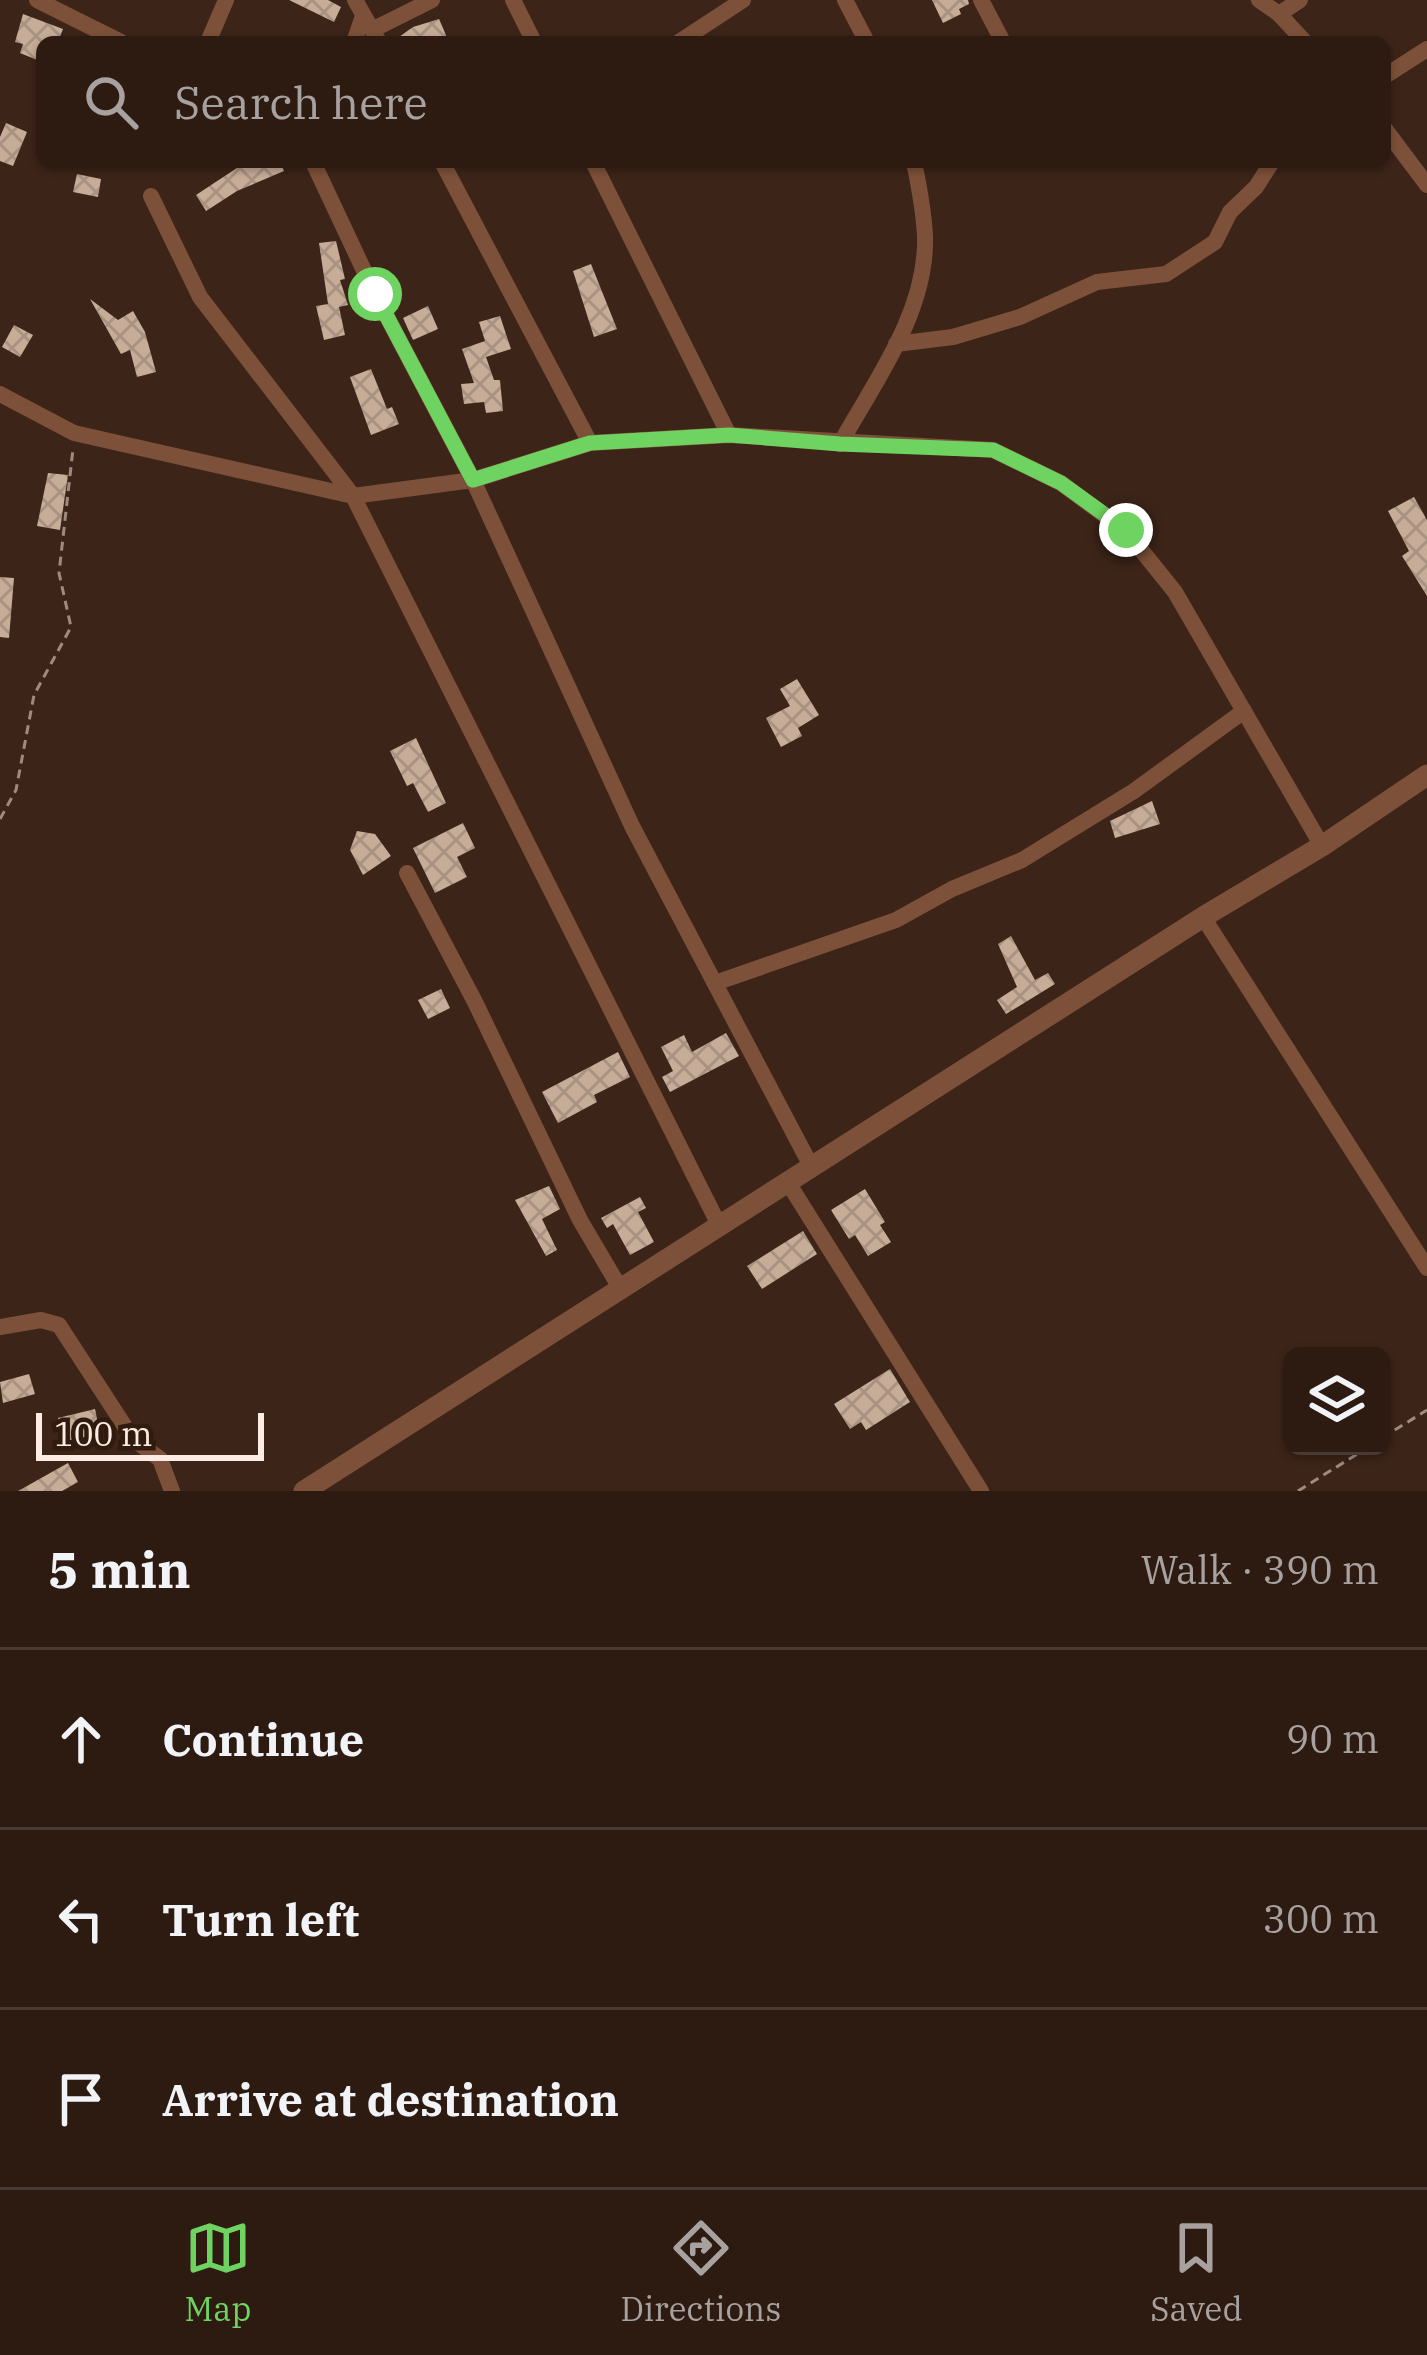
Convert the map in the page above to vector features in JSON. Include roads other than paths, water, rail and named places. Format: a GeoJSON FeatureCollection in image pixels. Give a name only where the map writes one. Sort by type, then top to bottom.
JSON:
{"type":"FeatureCollection","features":[{"type":"Feature","properties":{"kind":"street"},"geometry":{"type":"LineString","coordinates":[[37,0],[109,36]]}},
{"type":"Feature","properties":{"kind":"street"},"geometry":{"type":"LineString","coordinates":[[211,36],[226,0]]}},
{"type":"Feature","properties":{"kind":"street"},"geometry":{"type":"LineString","coordinates":[[367,22],[432,0]]}},
{"type":"Feature","properties":{"kind":"street"},"geometry":{"type":"LineString","coordinates":[[513,0],[530,36]]}},
{"type":"Feature","properties":{"kind":"street"},"geometry":{"type":"LineString","coordinates":[[688,36],[743,0]]}},
{"type":"Feature","properties":{"kind":"street"},"geometry":{"type":"LineString","coordinates":[[844,0],[864,36]]}},
{"type":"Feature","properties":{"kind":"street"},"geometry":{"type":"LineString","coordinates":[[981,0],[1000,36]]}},
{"type":"Feature","properties":{"kind":"street"},"geometry":{"type":"LineString","coordinates":[[1258,0],[1299,36]]}},
{"type":"Feature","properties":{"kind":"street"},"geometry":{"type":"LineString","coordinates":[[1279,14],[1300,0]]}},
{"type":"Feature","properties":{"kind":"street"},"geometry":{"type":"LineString","coordinates":[[1391,72],[1427,49]]}},
{"type":"Feature","properties":{"kind":"street"},"geometry":{"type":"LineString","coordinates":[[1391,137],[1427,185]]}},
{"type":"Feature","properties":{"kind":"street"},"geometry":{"type":"LineString","coordinates":[[317,168],[375,294],[473,480],[632,826],[811,1166]]}},
{"type":"Feature","properties":{"kind":"street"},"geometry":{"type":"LineString","coordinates":[[445,168],[590,443]]}},
{"type":"Feature","properties":{"kind":"street"},"geometry":{"type":"LineString","coordinates":[[595,168],[729,435]]}},
{"type":"Feature","properties":{"kind":"street"},"geometry":{"type":"LineString","coordinates":[[840,444],[896,344],[921,279],[925,239],[915,168]]}},
{"type":"Feature","properties":{"kind":"street"},"geometry":{"type":"LineString","coordinates":[[896,344],[953,337],[1020,317],[1097,283],[1166,274],[1215,242],[1230,212],[1256,188],[1268,168]]}},
{"type":"Feature","properties":{"kind":"street"},"geometry":{"type":"LineString","coordinates":[[151,196],[200,297],[353,496],[719,1225]]}},
{"type":"Feature","properties":{"kind":"street"},"geometry":{"type":"LineString","coordinates":[[0,394],[74,433],[353,496],[473,480],[590,443],[729,435],[993,450],[1061,483],[1126,530],[1175,592],[1322,846]]}},
{"type":"Feature","properties":{"kind":"street"},"geometry":{"type":"LineString","coordinates":[[715,983],[896,920],[952,889],[1022,860],[1134,791],[1244,711]]}},
{"type":"Feature","properties":{"kind":"street"},"geometry":{"type":"LineString","coordinates":[[304,1491],[1427,776]]}},
{"type":"Feature","properties":{"kind":"street"},"geometry":{"type":"LineString","coordinates":[[407,873],[476,1002],[580,1220],[620,1288]]}},
{"type":"Feature","properties":{"kind":"street"},"geometry":{"type":"LineString","coordinates":[[1203,917],[1427,1268]]}},
{"type":"Feature","properties":{"kind":"street"},"geometry":{"type":"LineString","coordinates":[[787,1181],[981,1491]]}},
{"type":"Feature","properties":{"kind":"street"},"geometry":{"type":"LineString","coordinates":[[0,1328],[41,1320],[59,1325],[134,1439],[160,1459],[172,1491]]}}]}
